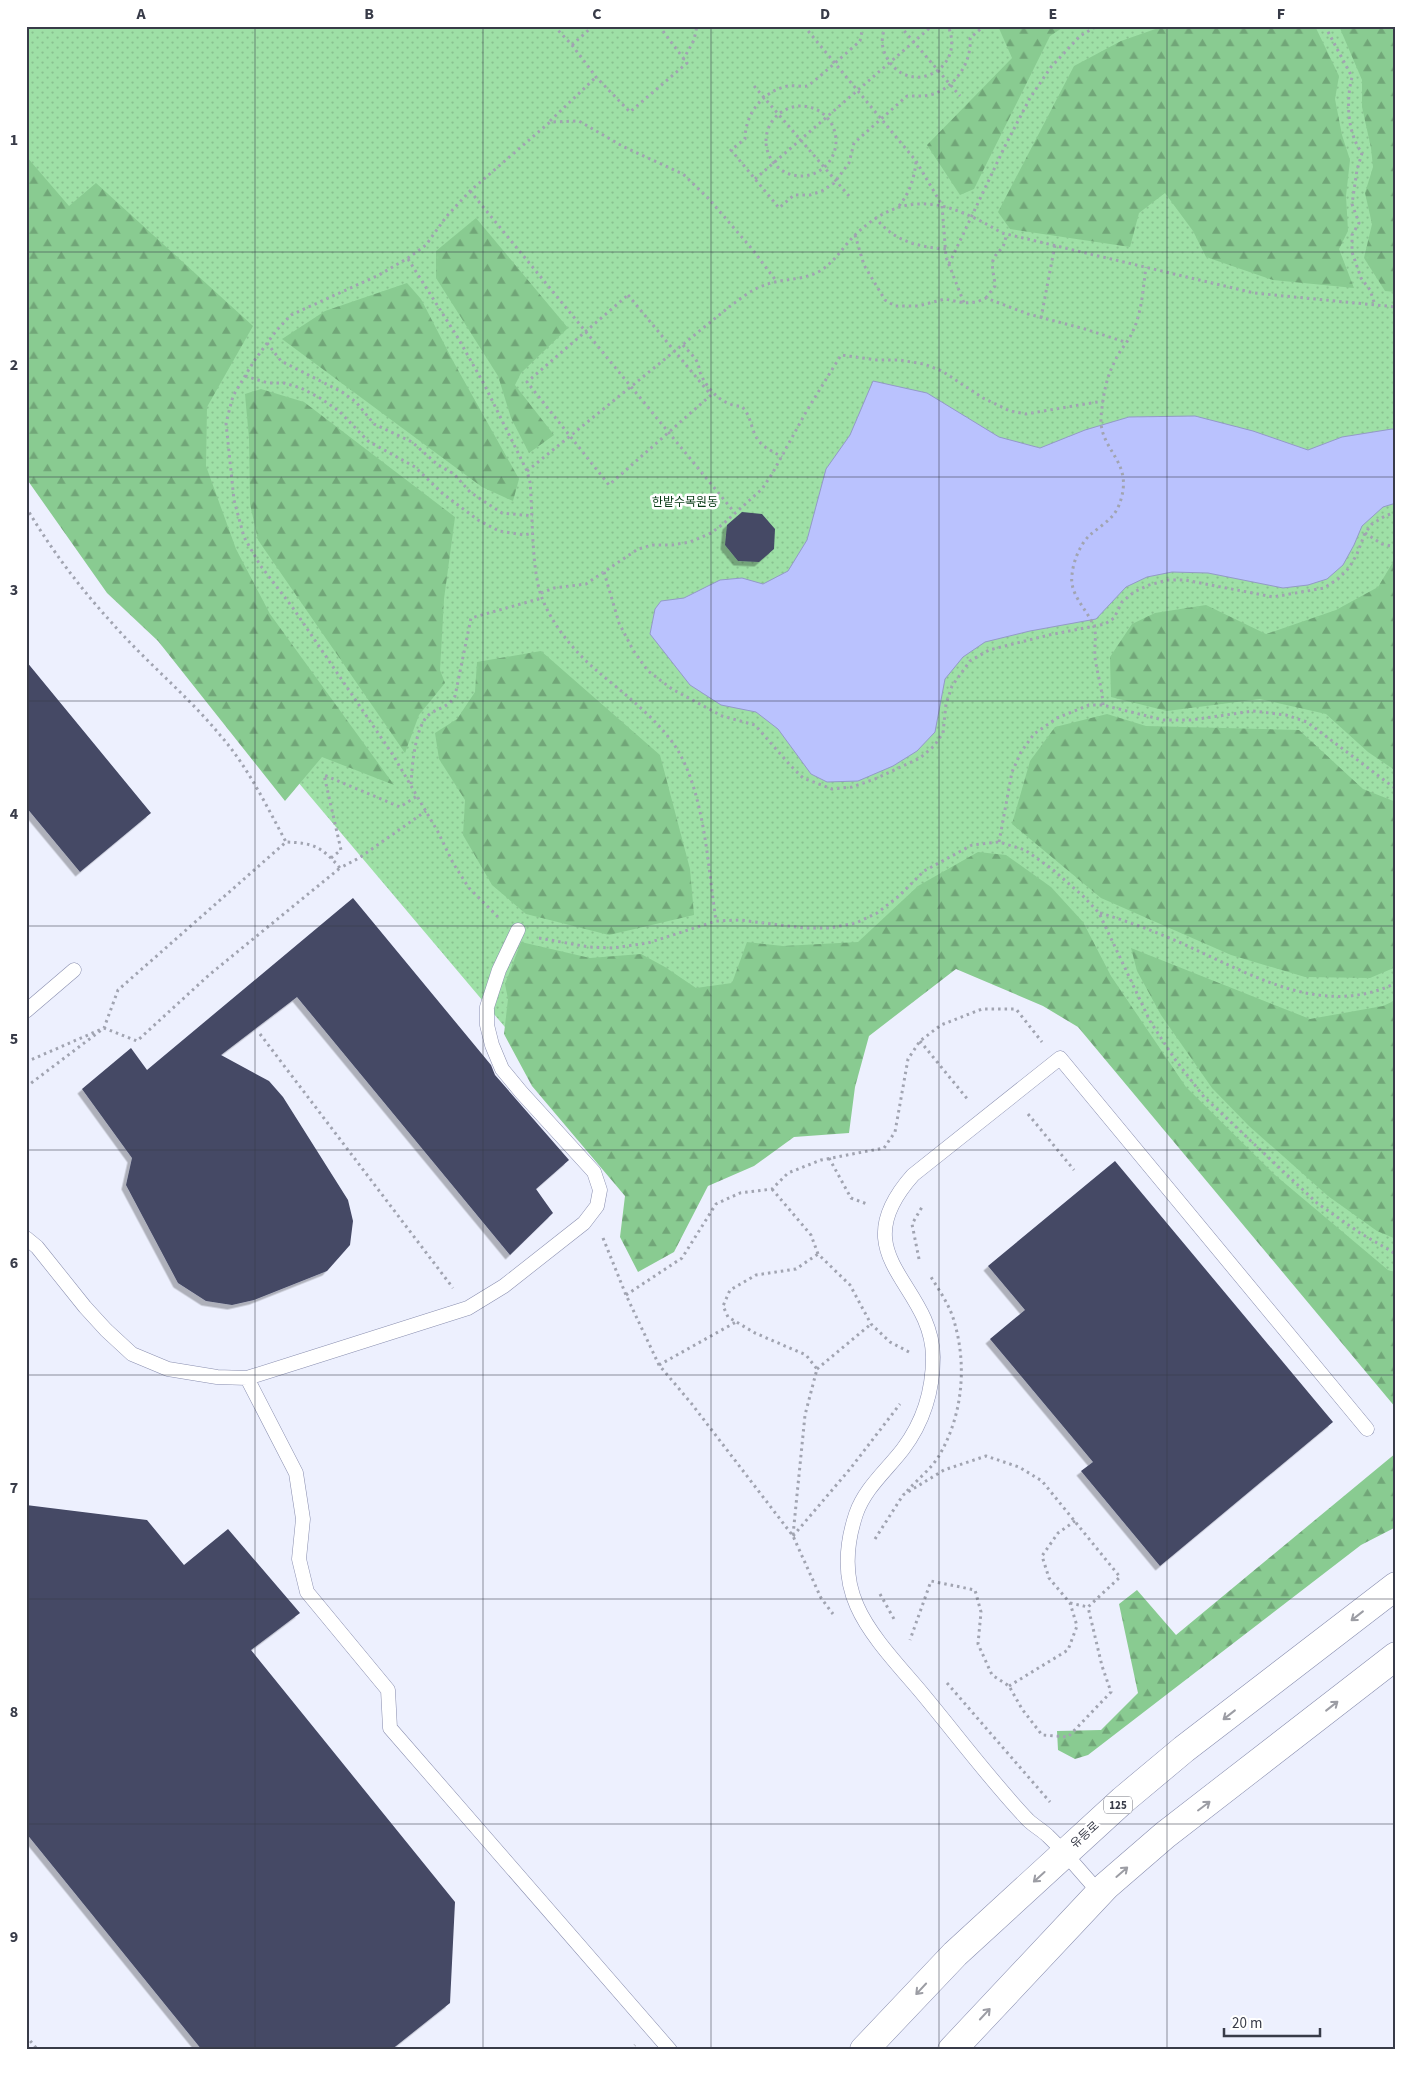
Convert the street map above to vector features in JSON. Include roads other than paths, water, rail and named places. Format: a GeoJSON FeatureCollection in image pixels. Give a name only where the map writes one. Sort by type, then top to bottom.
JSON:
{"type":"FeatureCollection","features":[{"type":"Feature","properties":{"kind":"main road","name":"유등로"},"geometry":{"type":"LineString","coordinates":[[864,2050],[955,1954],[1123,1800],[1184,1749],[1396,1586]]}},
{"type":"Feature","properties":{"kind":"main road"},"geometry":{"type":"LineString","coordinates":[[952,2050],[1100,1893],[1164,1835],[1396,1656]]}},
{"type":"Feature","properties":{"kind":"lane"},"geometry":{"type":"LineString","coordinates":[[26,1238],[37,1247],[106,1330],[132,1354],[168,1369],[217,1377],[247,1378],[468,1308],[504,1286],[584,1223],[597,1206],[600,1190],[594,1172],[502,1069],[492,1046],[487,1026],[488,1007],[500,970],[518,930]]}},
{"type":"Feature","properties":{"kind":"lane"},"geometry":{"type":"LineString","coordinates":[[26,1011],[74,970]]}},
{"type":"Feature","properties":{"kind":"lane"},"geometry":{"type":"LineString","coordinates":[[1100,1893],[1048,1836],[1029,1821],[878,1639],[857,1606],[849,1578],[848,1545],[857,1512],[873,1484],[904,1448],[920,1422],[933,1380],[933,1354],[929,1332],[918,1308],[890,1260],[885,1236],[889,1212],[899,1191],[913,1175],[1060,1058],[1367,1429]]}},
{"type":"Feature","properties":{"kind":"lane"},"geometry":{"type":"LineString","coordinates":[[247,1378],[296,1473],[303,1519],[299,1559],[307,1592],[388,1690],[390,1728],[670,2050]]}},
{"type":"Feature","properties":{"kind":"water"},"geometry":{"type":"Polygon","coordinates":[[[873,381],[927,393],[999,437],[1040,448],[1085,430],[1129,417],[1195,416],[1253,431],[1308,450],[1342,437],[1392,429],[1396,430],[1396,503],[1383,507],[1362,526],[1343,565],[1327,579],[1308,585],[1283,588],[1208,573],[1172,572],[1147,577],[1126,587],[1096,619],[1030,631],[985,642],[963,657],[945,679],[935,732],[917,751],[893,766],[858,781],[827,782],[811,774],[778,729],[756,712],[721,705],[690,685],[650,634],[655,609],[661,601],[684,598],[720,580],[742,578],[763,584],[788,571],[807,540],[826,469],[850,435],[873,381]]]}},
{"type":"Feature","properties":{"kind":"park label","name":"한밭수목원동"},"geometry":{"type":"Point","coordinates":[685,502]}}]}
